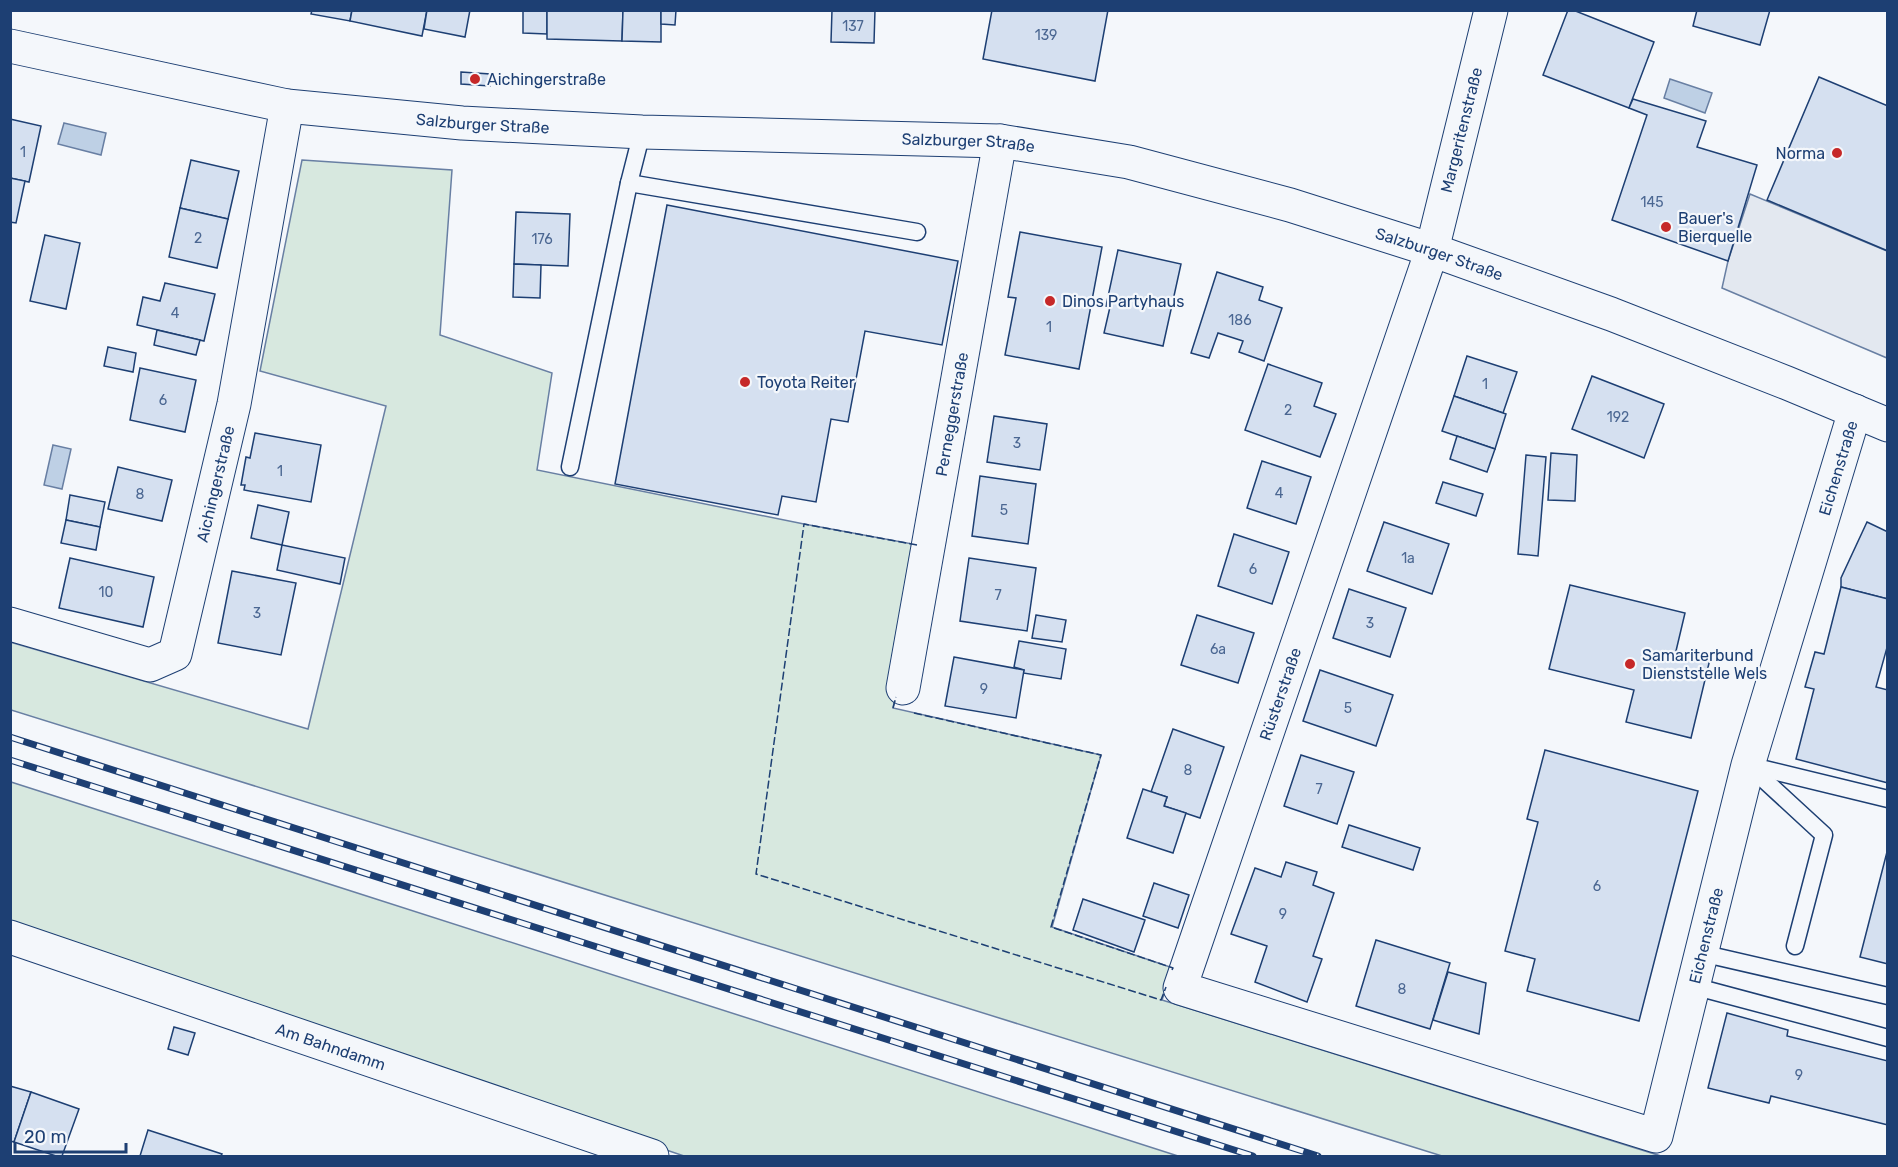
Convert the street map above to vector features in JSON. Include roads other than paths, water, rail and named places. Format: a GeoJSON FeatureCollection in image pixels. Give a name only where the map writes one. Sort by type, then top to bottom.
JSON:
{"type":"FeatureCollection","features":[{"type":"Feature","properties":{"kind":"street","name":"Margeritenstraße"},"geometry":{"type":"LineString","coordinates":[[1432,250],[1491,10]]}},
{"type":"Feature","properties":{"kind":"street","name":"Salzburger Straße"},"geometry":{"type":"LineString","coordinates":[[10,46],[287,106],[462,123],[642,132],[1000,141],[1129,162],[1290,205],[1432,250],[1622,318],[1887,425]]}},
{"type":"Feature","properties":{"kind":"street","name":"Aichingerstraße"},"geometry":{"type":"LineString","coordinates":[[10,624],[150,665],[175,654],[234,404],[287,106]]}},
{"type":"Feature","properties":{"kind":"street","name":"Perneggerstraße"},"geometry":{"type":"LineString","coordinates":[[903,688],[1000,141]]}},
{"type":"Feature","properties":{"kind":"street","name":"Rüsterstraße"},"geometry":{"type":"LineString","coordinates":[[1332,1035],[1180,988],[1432,250]]}},
{"type":"Feature","properties":{"kind":"street","name":"Eichenstraße"},"geometry":{"type":"LineString","coordinates":[[1332,1035],[1656,1136],[1748,765],[1855,411]]}},
{"type":"Feature","properties":{"kind":"street","name":"Am Bahndamm"},"geometry":{"type":"LineString","coordinates":[[10,937],[652,1156]]}},
{"type":"Feature","properties":{"kind":"lane"},"geometry":{"type":"LineString","coordinates":[[570,467],[629,183],[642,132]]}},
{"type":"Feature","properties":{"kind":"lane"},"geometry":{"type":"LineString","coordinates":[[629,183],[917,232]]}},
{"type":"Feature","properties":{"kind":"lane"},"geometry":{"type":"LineString","coordinates":[[1748,765],[1887,799]]}},
{"type":"Feature","properties":{"kind":"lane"},"geometry":{"type":"LineString","coordinates":[[1748,765],[1824,834],[1795,946]]}},
{"type":"Feature","properties":{"kind":"lane"},"geometry":{"type":"LineString","coordinates":[[1701,953],[1887,996]]}},
{"type":"Feature","properties":{"kind":"lane"},"geometry":{"type":"LineString","coordinates":[[1693,986],[1887,1038]]}},
{"type":"Feature","properties":{"kind":"water"},"geometry":{"type":"Polygon","coordinates":[[[1670,79],[1712,93],[1705,113],[1664,98],[1670,79]]]}},
{"type":"Feature","properties":{"kind":"water"},"geometry":{"type":"Polygon","coordinates":[[[64,123],[106,133],[101,155],[58,144],[64,123]]]}},
{"type":"Feature","properties":{"kind":"water"},"geometry":{"type":"Polygon","coordinates":[[[53,445],[71,449],[62,489],[44,485],[53,445]]]}},
{"type":"Feature","properties":{"kind":"railway"},"geometry":{"type":"LineString","coordinates":[[10,737],[1318,1156]]}},
{"type":"Feature","properties":{"kind":"railway"},"geometry":{"type":"LineString","coordinates":[[10,760],[1253,1156]]}},
{"type":"Feature","properties":{"kind":"place","name":"Aichingerstraße"},"geometry":{"type":"Point","coordinates":[475,79]}},
{"type":"Feature","properties":{"kind":"place","name":"Norma"},"geometry":{"type":"Point","coordinates":[1837,153]}},
{"type":"Feature","properties":{"kind":"place","name":"Bauer's Bierquelle"},"geometry":{"type":"Point","coordinates":[1666,227]}},
{"type":"Feature","properties":{"kind":"place","name":"Dinos Partyhaus"},"geometry":{"type":"Point","coordinates":[1050,301]}},
{"type":"Feature","properties":{"kind":"place","name":"Toyota Reiter"},"geometry":{"type":"Point","coordinates":[745,382]}},
{"type":"Feature","properties":{"kind":"place","name":"Samariterbund Dienststelle Wels"},"geometry":{"type":"Point","coordinates":[1630,664]}}]}
